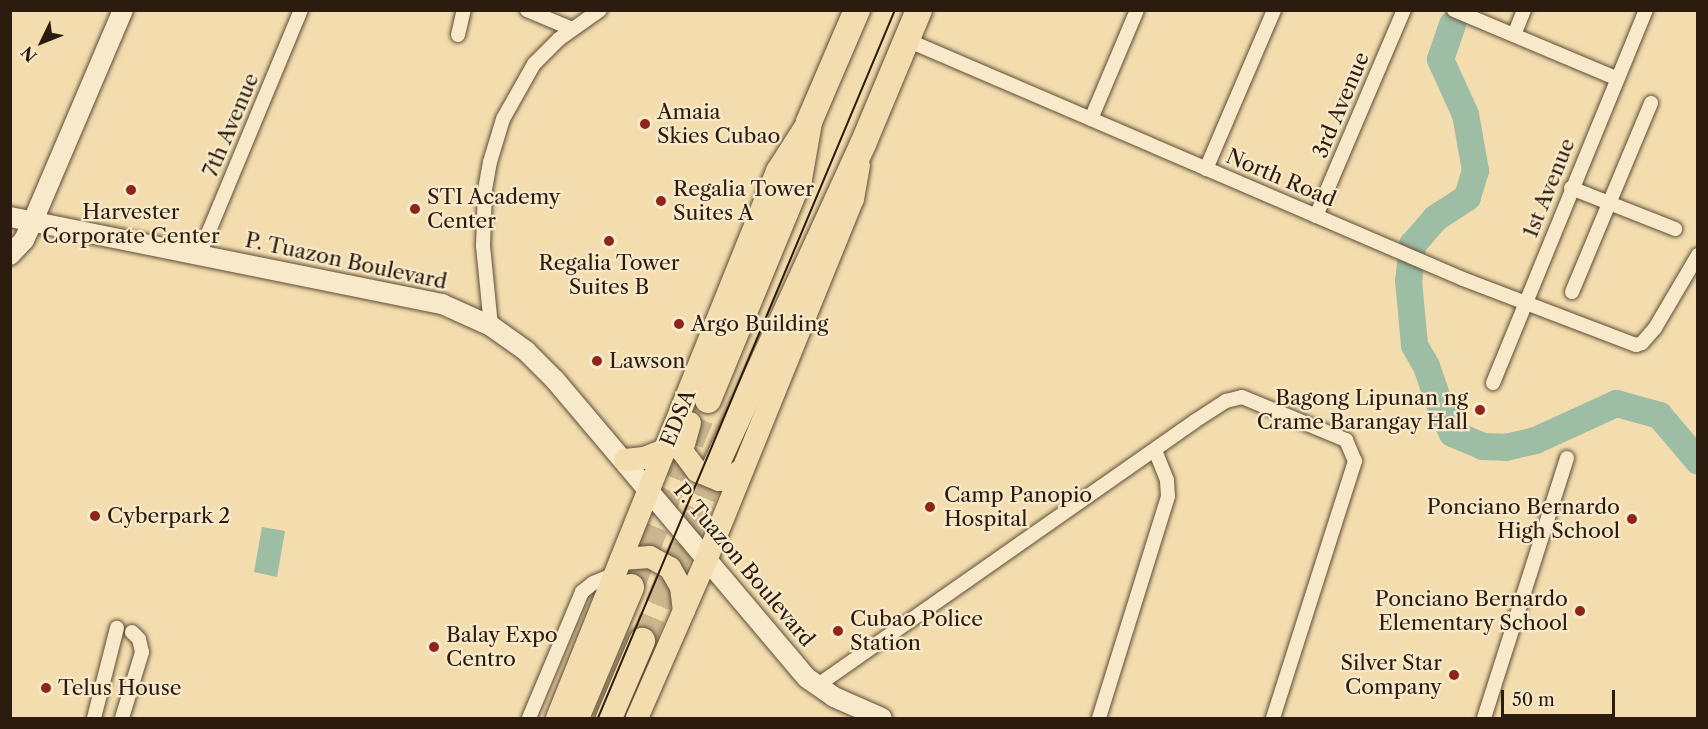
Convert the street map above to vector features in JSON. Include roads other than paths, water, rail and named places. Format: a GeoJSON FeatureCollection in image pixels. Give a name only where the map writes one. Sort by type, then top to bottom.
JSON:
{"type":"FeatureCollection","features":[{"type":"Feature","properties":{"kind":"highway","name":"EDSA"},"geometry":{"type":"LineString","coordinates":[[698,396],[799,179],[808,122],[857,10]]}},
{"type":"Feature","properties":{"kind":"highway"},"geometry":{"type":"LineString","coordinates":[[716,465],[863,144],[919,10]]}},
{"type":"Feature","properties":{"kind":"highway","name":"EDSA"},"geometry":{"type":"LineString","coordinates":[[576,718],[622,573]]}},
{"type":"Feature","properties":{"kind":"highway"},"geometry":{"type":"LineString","coordinates":[[609,718],[642,641]]}},
{"type":"Feature","properties":{"kind":"main road"},"geometry":{"type":"LineString","coordinates":[[10,255],[17,239],[33,221],[123,10]]}},
{"type":"Feature","properties":{"kind":"main road"},"geometry":{"type":"LineString","coordinates":[[637,718],[707,558],[853,199],[863,144]]}},
{"type":"Feature","properties":{"kind":"main road","name":"P. Tuazon Boulevard"},"geometry":{"type":"LineString","coordinates":[[10,217],[442,304],[491,326],[538,363],[625,460],[807,678],[834,697],[882,718]]}},
{"type":"Feature","properties":{"kind":"main road"},"geometry":{"type":"LineString","coordinates":[[17,239],[62,226]]}},
{"type":"Feature","properties":{"kind":"main road"},"geometry":{"type":"LineString","coordinates":[[698,396],[682,447],[685,458],[703,475],[714,479],[726,480],[742,469]]}},
{"type":"Feature","properties":{"kind":"main road","name":"EDSA"},"geometry":{"type":"LineString","coordinates":[[557,718],[622,573],[649,489],[665,450],[698,396]]}},
{"type":"Feature","properties":{"kind":"main road"},"geometry":{"type":"LineString","coordinates":[[625,460],[644,458],[665,450]]}},
{"type":"Feature","properties":{"kind":"main road"},"geometry":{"type":"LineString","coordinates":[[622,573],[650,557],[670,568],[681,587],[684,613]]}},
{"type":"Feature","properties":{"kind":"street","name":"7th Avenue"},"geometry":{"type":"LineString","coordinates":[[199,255],[301,10]]}},
{"type":"Feature","properties":{"kind":"street"},"geometry":{"type":"LineString","coordinates":[[458,35],[464,10]]}},
{"type":"Feature","properties":{"kind":"street"},"geometry":{"type":"LineString","coordinates":[[527,10],[572,29]]}},
{"type":"Feature","properties":{"kind":"street"},"geometry":{"type":"LineString","coordinates":[[491,326],[483,246],[485,190],[490,162],[503,119],[534,64],[572,29],[600,10]]}},
{"type":"Feature","properties":{"kind":"street"},"geometry":{"type":"LineString","coordinates":[[1091,119],[1137,10]]}},
{"type":"Feature","properties":{"kind":"street"},"geometry":{"type":"LineString","coordinates":[[1206,169],[1274,10]]}},
{"type":"Feature","properties":{"kind":"street","name":"3rd Avenue"},"geometry":{"type":"LineString","coordinates":[[1316,216],[1404,10]]}},
{"type":"Feature","properties":{"kind":"street"},"geometry":{"type":"LineString","coordinates":[[1455,10],[1616,78]]}},
{"type":"Feature","properties":{"kind":"street"},"geometry":{"type":"LineString","coordinates":[[1514,35],[1524,10]]}},
{"type":"Feature","properties":{"kind":"street","name":"1st Avenue"},"geometry":{"type":"LineString","coordinates":[[1493,382],[1616,78],[1646,10]]}},
{"type":"Feature","properties":{"kind":"street","name":"North Road"},"geometry":{"type":"LineString","coordinates":[[907,40],[1463,279],[1636,345],[1642,343],[1655,328],[1698,255]]}},
{"type":"Feature","properties":{"kind":"street"},"geometry":{"type":"LineString","coordinates":[[1572,292],[1651,103]]}},
{"type":"Feature","properties":{"kind":"street"},"geometry":{"type":"LineString","coordinates":[[1571,188],[1675,229]]}},
{"type":"Feature","properties":{"kind":"street"},"geometry":{"type":"LineString","coordinates":[[818,685],[1195,421],[1226,401],[1242,397],[1346,440],[1355,461],[1273,718]]}},
{"type":"Feature","properties":{"kind":"street"},"geometry":{"type":"LineString","coordinates":[[1099,718],[1168,496],[1167,480],[1155,450]]}},
{"type":"Feature","properties":{"kind":"street"},"geometry":{"type":"LineString","coordinates":[[1484,718],[1567,458]]}},
{"type":"Feature","properties":{"kind":"street"},"geometry":{"type":"LineString","coordinates":[[529,718],[582,592],[593,583],[622,573]]}},
{"type":"Feature","properties":{"kind":"street"},"geometry":{"type":"LineString","coordinates":[[94,718],[117,628]]}},
{"type":"Feature","properties":{"kind":"street"},"geometry":{"type":"LineString","coordinates":[[122,718],[142,652],[139,639],[132,632]]}},
{"type":"Feature","properties":{"kind":"waterway"},"geometry":{"type":"LineString","coordinates":[[1452,24],[1440,59],[1465,114],[1475,170],[1467,197],[1435,218],[1412,244],[1408,280],[1414,345],[1426,366],[1452,433],[1482,446],[1505,447],[1535,440],[1616,403],[1659,415],[1698,461]]}},
{"type":"Feature","properties":{"kind":"tunnel"},"geometry":{"type":"LineString","coordinates":[[631,587],[708,400]]}},
{"type":"Feature","properties":{"kind":"tunnel"},"geometry":{"type":"LineString","coordinates":[[642,641],[716,465]]}},
{"type":"Feature","properties":{"kind":"tram line"},"geometry":{"type":"LineString","coordinates":[[598,718],[895,10]]}},
{"type":"Feature","properties":{"kind":"place","name":"Amaia Skies Cubao"},"geometry":{"type":"Point","coordinates":[645,124]}},
{"type":"Feature","properties":{"kind":"place","name":"Harvester Corporate Center"},"geometry":{"type":"Point","coordinates":[131,190]}},
{"type":"Feature","properties":{"kind":"place","name":"Regalia Tower Suites A"},"geometry":{"type":"Point","coordinates":[661,201]}},
{"type":"Feature","properties":{"kind":"place","name":"STI Academy Center"},"geometry":{"type":"Point","coordinates":[415,209]}},
{"type":"Feature","properties":{"kind":"place","name":"Regalia Tower Suites B"},"geometry":{"type":"Point","coordinates":[609,241]}},
{"type":"Feature","properties":{"kind":"place","name":"Argo Building"},"geometry":{"type":"Point","coordinates":[679,324]}},
{"type":"Feature","properties":{"kind":"place","name":"Lawson"},"geometry":{"type":"Point","coordinates":[597,361]}},
{"type":"Feature","properties":{"kind":"place","name":"Bagong Lipunan ng Crame Barangay Hall"},"geometry":{"type":"Point","coordinates":[1480,410]}},
{"type":"Feature","properties":{"kind":"place","name":"Camp Panopio Hospital"},"geometry":{"type":"Point","coordinates":[930,507]}},
{"type":"Feature","properties":{"kind":"place","name":"Cyberpark 2"},"geometry":{"type":"Point","coordinates":[95,516]}},
{"type":"Feature","properties":{"kind":"place","name":"Ponciano Bernardo High School"},"geometry":{"type":"Point","coordinates":[1632,519]}},
{"type":"Feature","properties":{"kind":"place","name":"Ponciano Bernardo Elementary School"},"geometry":{"type":"Point","coordinates":[1580,611]}},
{"type":"Feature","properties":{"kind":"place","name":"Cubao Police Station"},"geometry":{"type":"Point","coordinates":[838,631]}},
{"type":"Feature","properties":{"kind":"place","name":"Balay Expo Centro"},"geometry":{"type":"Point","coordinates":[434,647]}},
{"type":"Feature","properties":{"kind":"place","name":"Silver Star Company"},"geometry":{"type":"Point","coordinates":[1454,675]}},
{"type":"Feature","properties":{"kind":"place","name":"Telus House"},"geometry":{"type":"Point","coordinates":[46,688]}}]}
